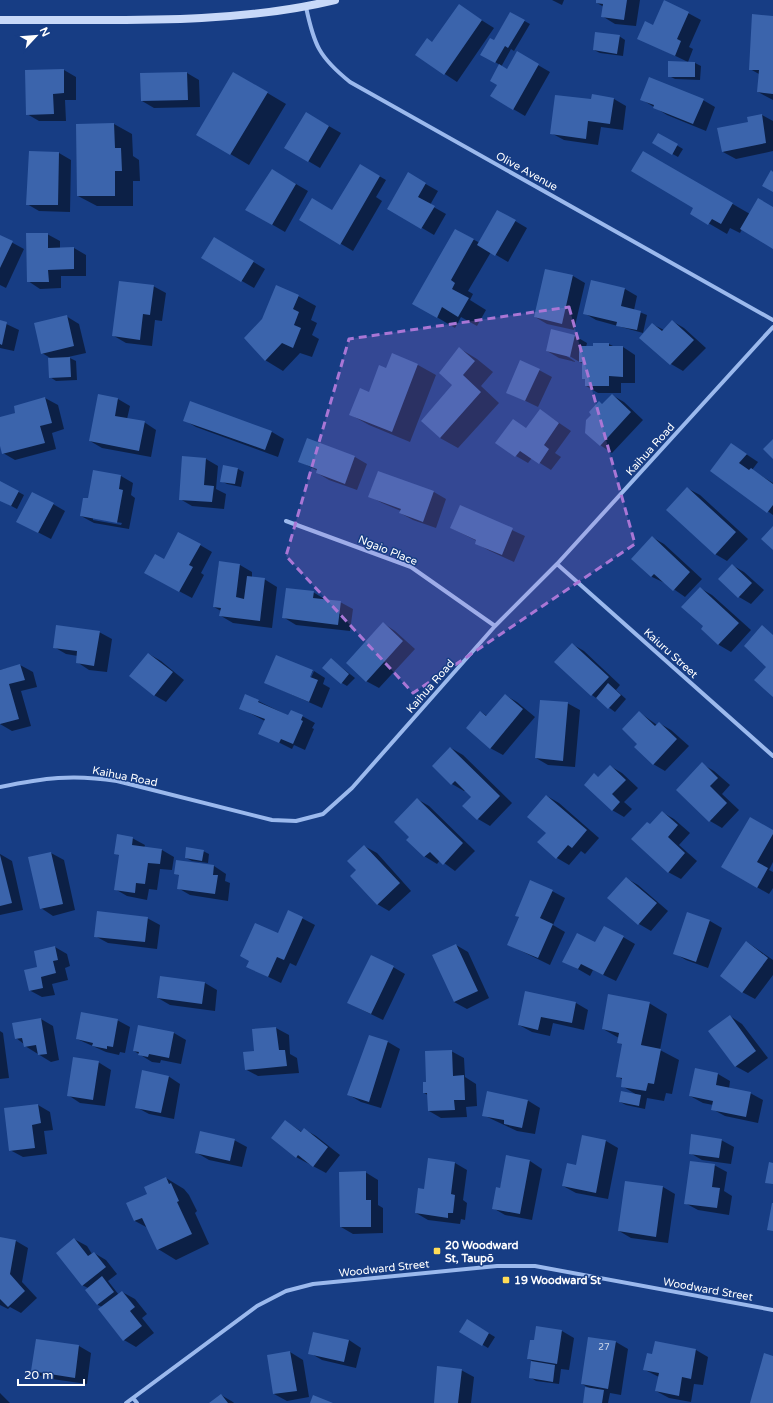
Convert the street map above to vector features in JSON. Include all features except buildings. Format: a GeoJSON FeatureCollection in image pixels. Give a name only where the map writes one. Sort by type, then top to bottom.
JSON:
{"type":"FeatureCollection","features":[{"type":"Feature","properties":{"kind":"street"},"geometry":{"type":"LineString","coordinates":[[0,20],[209,18],[258,14],[306,7],[335,0]]}},
{"type":"Feature","properties":{"kind":"street","name":"Olive Avenue"},"geometry":{"type":"LineString","coordinates":[[306,7],[310,27],[316,44],[325,60],[350,82],[773,320]]}},
{"type":"Feature","properties":{"kind":"street","name":"Kaihua Road"},"geometry":{"type":"LineString","coordinates":[[0,787],[36,779],[66,776],[91,777],[117,781],[272,820],[296,821],[323,814],[352,788],[495,626],[557,564],[773,327]]}},
{"type":"Feature","properties":{"kind":"street","name":"Ngaio Place"},"geometry":{"type":"LineString","coordinates":[[286,521],[411,567],[495,626]]}},
{"type":"Feature","properties":{"kind":"street","name":"Kaiuru Street"},"geometry":{"type":"LineString","coordinates":[[557,564],[773,756]]}},
{"type":"Feature","properties":{"kind":"street","name":"Woodward Street"},"geometry":{"type":"LineString","coordinates":[[126,1403],[257,1306],[286,1291],[313,1284],[497,1266],[535,1266],[773,1310]]}},
{"type":"Feature","properties":{"kind":"street"},"geometry":{"type":"LineString","coordinates":[[133,1398],[137,1403]]}},
{"type":"Feature","properties":{"kind":"highlighted area"},"geometry":{"type":"Polygon","coordinates":[[[569,307],[635,544],[413,693],[286,556],[349,339],[569,307]]]}},
{"type":"Feature","properties":{"kind":"place","name":"20 Woodward St, Taupō"},"geometry":{"type":"Point","coordinates":[437,1251]}},
{"type":"Feature","properties":{"kind":"place","name":"19 Woodward St"},"geometry":{"type":"Point","coordinates":[506,1280]}}]}
